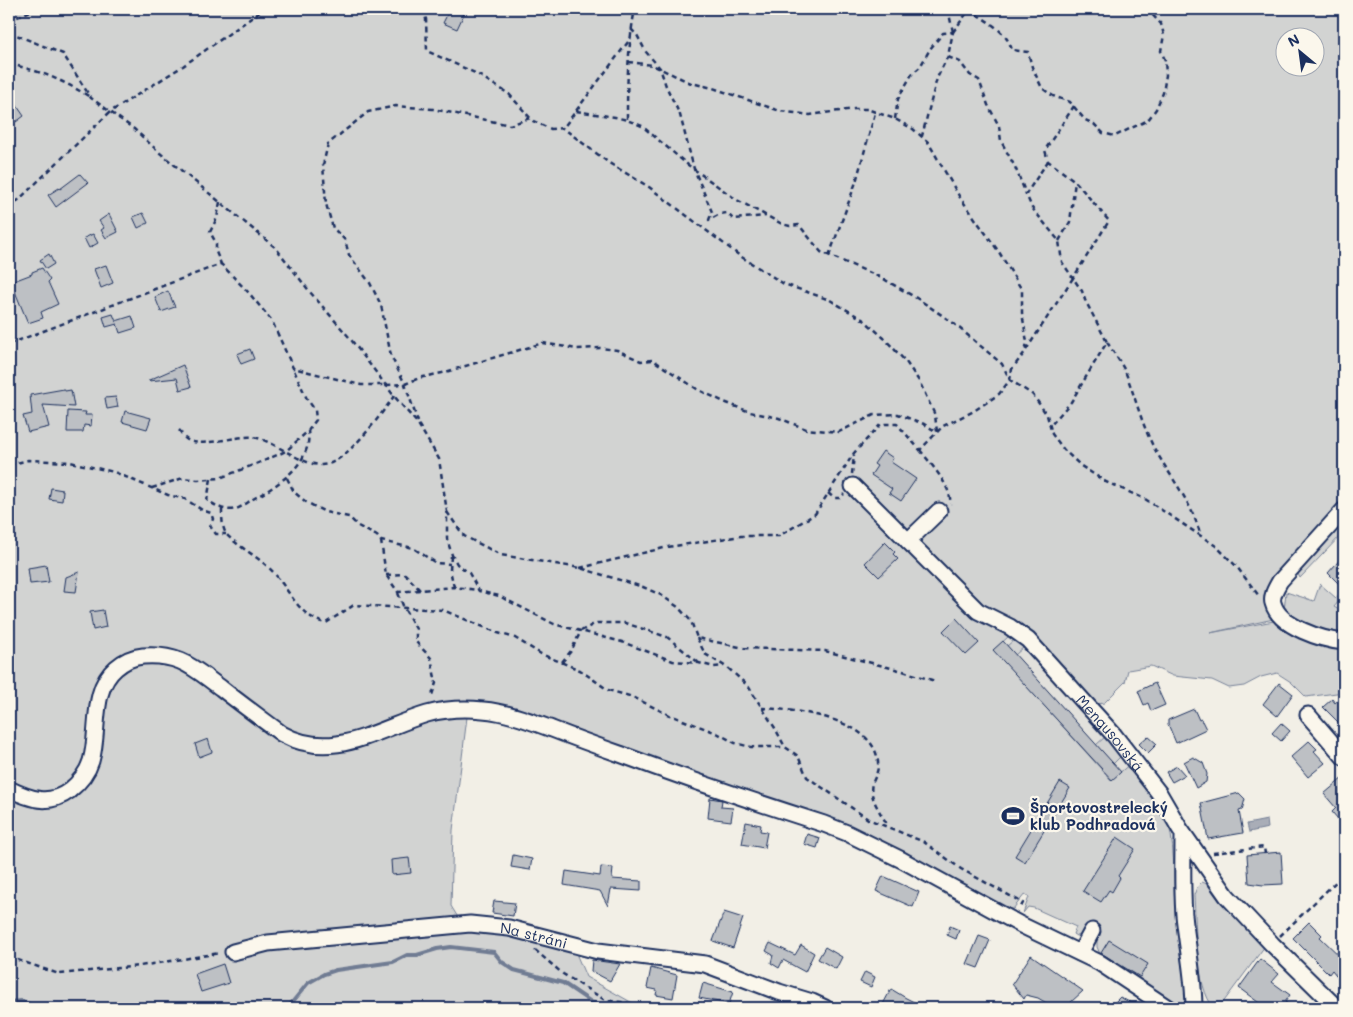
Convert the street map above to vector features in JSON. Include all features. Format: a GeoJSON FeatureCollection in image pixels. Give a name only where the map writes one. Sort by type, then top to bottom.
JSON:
{"type":"FeatureCollection","features":[{"type":"Feature","properties":{"kind":"street","name":"Mengusovská"},"geometry":{"type":"LineString","coordinates":[[851,488],[908,541],[978,611],[1010,627],[1028,640],[1114,735],[1159,793],[1184,834],[1227,896],[1272,944],[1338,1008]]}},
{"type":"Feature","properties":{"kind":"street"},"geometry":{"type":"LineString","coordinates":[[1344,510],[1280,581],[1272,601],[1285,619],[1299,629],[1314,636],[1344,642]]}},
{"type":"Feature","properties":{"kind":"street"},"geometry":{"type":"LineString","coordinates":[[908,541],[936,514]]}},
{"type":"Feature","properties":{"kind":"street"},"geometry":{"type":"LineString","coordinates":[[9,789],[33,799],[45,800],[55,799],[76,785],[85,774],[92,760],[103,685],[111,672],[123,662],[137,656],[167,657],[181,661],[198,671],[282,734],[307,744],[334,745],[444,710],[485,710],[526,720],[678,776],[847,833],[902,860],[1021,925],[1100,963],[1168,1008]]}},
{"type":"Feature","properties":{"kind":"street"},"geometry":{"type":"LineString","coordinates":[[1308,714],[1344,757]]}},
{"type":"Feature","properties":{"kind":"street"},"geometry":{"type":"LineString","coordinates":[[1184,834],[1183,891],[1194,991],[1194,1008]]}},
{"type":"Feature","properties":{"kind":"street"},"geometry":{"type":"LineString","coordinates":[[1183,891],[1186,882],[1196,874],[1205,871],[1210,872]]}},
{"type":"Feature","properties":{"kind":"street","name":"Na stráni"},"geometry":{"type":"LineString","coordinates":[[234,952],[268,943],[470,924],[509,928],[598,951],[705,964],[825,1008]]}},
{"type":"Feature","properties":{"kind":"street"},"geometry":{"type":"LineString","coordinates":[[1080,953],[1092,931]]}},
{"type":"Feature","properties":{"kind":"street"},"geometry":{"type":"LineString","coordinates":[[1194,991],[1204,1008]]}},
{"type":"Feature","properties":{"kind":"path"},"geometry":{"type":"LineString","coordinates":[[9,21],[35,9]]}},
{"type":"Feature","properties":{"kind":"path"},"geometry":{"type":"LineString","coordinates":[[9,209],[110,112],[183,66],[264,9]]}},
{"type":"Feature","properties":{"kind":"path"},"geometry":{"type":"LineString","coordinates":[[423,9],[426,19],[427,51],[476,74],[509,94],[530,118],[550,129],[562,128],[609,163],[649,187],[740,256],[784,284],[830,300],[864,320],[884,338],[906,362],[919,380],[935,415],[937,432]]}},
{"type":"Feature","properties":{"kind":"path"},"geometry":{"type":"LineString","coordinates":[[627,120],[631,29],[635,9]]}},
{"type":"Feature","properties":{"kind":"path"},"geometry":{"type":"LineString","coordinates":[[922,136],[937,78],[948,56],[952,32],[948,9]]}},
{"type":"Feature","properties":{"kind":"path"},"geometry":{"type":"LineString","coordinates":[[895,119],[898,100],[912,74],[920,67],[943,33],[952,32],[970,9],[991,23],[1010,41],[1012,50],[1028,52],[1032,67],[1042,88],[1053,96],[1070,102],[1085,120],[1094,124],[1103,133],[1115,136],[1148,120],[1156,109],[1163,93],[1166,75],[1165,60],[1161,50],[1164,35],[1161,24],[1148,9]]}},
{"type":"Feature","properties":{"kind":"path"},"geometry":{"type":"LineString","coordinates":[[631,29],[637,35],[646,52],[660,68],[666,86],[680,115],[694,169],[712,212],[709,220],[720,214],[727,213],[733,219],[767,216]]}},
{"type":"Feature","properties":{"kind":"path"},"geometry":{"type":"LineString","coordinates":[[9,32],[63,54],[91,98]]}},
{"type":"Feature","properties":{"kind":"path"},"geometry":{"type":"LineString","coordinates":[[562,128],[631,38]]}},
{"type":"Feature","properties":{"kind":"path"},"geometry":{"type":"LineString","coordinates":[[948,56],[960,62],[970,75],[978,80],[999,126],[1001,141],[1015,167],[1032,208],[1059,241],[1062,262],[1082,291],[1107,342],[1124,370],[1154,447],[1194,515],[1200,535]]}},
{"type":"Feature","properties":{"kind":"path"},"geometry":{"type":"LineString","coordinates":[[629,62],[652,65],[691,82],[780,111],[810,115],[867,109],[895,119],[922,136],[934,149],[950,182],[999,252],[1022,290],[1022,313],[1027,336],[1025,352]]}},
{"type":"Feature","properties":{"kind":"path"},"geometry":{"type":"LineString","coordinates":[[9,64],[30,68],[60,79],[91,98],[134,129],[160,153],[276,248],[418,424],[439,459],[447,512],[448,539],[452,555],[457,564],[469,573],[479,591]]}},
{"type":"Feature","properties":{"kind":"path"},"geometry":{"type":"LineString","coordinates":[[418,424],[392,356],[381,305],[370,283],[349,255],[346,240],[333,228],[326,204],[324,165],[328,144],[368,112],[396,106],[433,109],[510,125],[530,118]]}},
{"type":"Feature","properties":{"kind":"path"},"geometry":{"type":"LineString","coordinates":[[1026,194],[1048,161],[1046,150],[1074,106]]}},
{"type":"Feature","properties":{"kind":"path"},"geometry":{"type":"LineString","coordinates":[[576,111],[627,120],[642,126],[694,169],[737,200],[790,226],[802,227],[821,252],[882,278],[935,310],[1002,364],[1010,380],[1033,395],[1043,408],[1052,434],[1064,450],[1081,466],[1106,482],[1145,499],[1216,546],[1237,567],[1260,596],[1272,601]]}},
{"type":"Feature","properties":{"kind":"path"},"geometry":{"type":"LineString","coordinates":[[828,256],[856,182],[876,112]]}},
{"type":"Feature","properties":{"kind":"path"},"geometry":{"type":"LineString","coordinates":[[920,450],[943,426],[974,411],[999,394],[1010,380],[1012,369],[1025,352],[1109,221],[1075,180],[1048,161]]}},
{"type":"Feature","properties":{"kind":"path"},"geometry":{"type":"LineString","coordinates":[[1059,241],[1070,222],[1075,180]]}},
{"type":"Feature","properties":{"kind":"path"},"geometry":{"type":"LineString","coordinates":[[152,488],[183,478],[198,480],[220,478],[266,460],[286,451],[308,431],[316,420],[315,410],[307,399],[272,321],[249,293],[221,264],[216,252],[216,243],[210,232],[217,218],[220,202]]}},
{"type":"Feature","properties":{"kind":"path"},"geometry":{"type":"LineString","coordinates":[[9,344],[221,264]]}},
{"type":"Feature","properties":{"kind":"path"},"geometry":{"type":"LineString","coordinates":[[1050,426],[1071,402],[1107,342]]}},
{"type":"Feature","properties":{"kind":"path"},"geometry":{"type":"LineString","coordinates":[[294,368],[361,385],[404,384],[543,343],[576,349],[600,348],[617,350],[641,361],[653,360],[697,389],[724,402],[750,412],[779,418],[806,429],[839,432],[874,415],[898,414],[924,424],[937,432]]}},
{"type":"Feature","properties":{"kind":"path"},"geometry":{"type":"LineString","coordinates":[[179,430],[187,440],[200,443],[241,436],[255,438],[274,444],[309,463],[324,465],[333,462],[354,445],[375,423],[394,396]]}},
{"type":"Feature","properties":{"kind":"path"},"geometry":{"type":"LineString","coordinates":[[580,568],[668,547],[741,536],[779,536],[815,514],[854,453],[881,424],[897,424],[920,450],[946,485],[951,504],[942,513],[936,514]]}},
{"type":"Feature","properties":{"kind":"path"},"geometry":{"type":"LineString","coordinates":[[211,479],[207,500],[222,509],[236,509],[287,478],[301,459],[310,440],[308,431]]}},
{"type":"Feature","properties":{"kind":"path"},"geometry":{"type":"LineString","coordinates":[[828,493],[834,498],[840,498],[851,488],[854,453]]}},
{"type":"Feature","properties":{"kind":"path"},"geometry":{"type":"LineString","coordinates":[[9,465],[28,460],[70,462],[114,472],[168,495],[185,499],[210,513],[213,519],[210,526],[216,534],[226,534],[266,564],[278,576],[303,612],[316,621],[326,623],[354,605],[443,610],[498,633],[515,638],[541,654],[580,670],[608,690],[632,697],[667,714],[717,733],[735,743],[751,747],[784,748],[798,756],[806,777],[868,819],[924,842],[961,869],[1022,903],[1018,913],[1021,925]]}},
{"type":"Feature","properties":{"kind":"path"},"geometry":{"type":"LineString","coordinates":[[287,478],[294,492],[306,502],[325,512],[349,517],[358,526],[377,536],[380,541],[386,575],[398,592],[404,608],[416,629],[416,642],[431,658],[436,683],[427,714]]}},
{"type":"Feature","properties":{"kind":"path"},"geometry":{"type":"LineString","coordinates":[[222,509],[222,520],[226,534]]}},
{"type":"Feature","properties":{"kind":"path"},"geometry":{"type":"LineString","coordinates":[[447,512],[464,536],[501,555],[580,568],[644,587],[678,607],[691,621],[705,654],[724,666],[748,686],[775,728],[784,748]]}},
{"type":"Feature","properties":{"kind":"path"},"geometry":{"type":"LineString","coordinates":[[380,541],[413,548],[436,563],[450,564]]}},
{"type":"Feature","properties":{"kind":"path"},"geometry":{"type":"LineString","coordinates":[[452,555],[450,570],[454,586]]}},
{"type":"Feature","properties":{"kind":"path"},"geometry":{"type":"LineString","coordinates":[[386,575],[405,574],[420,590]]}},
{"type":"Feature","properties":{"kind":"path"},"geometry":{"type":"LineString","coordinates":[[398,592],[454,586],[479,591],[499,596],[554,624],[622,642],[673,661],[699,663],[714,667],[724,666]]}},
{"type":"Feature","properties":{"kind":"path"},"geometry":{"type":"LineString","coordinates":[[562,662],[571,651],[581,631],[596,623],[625,623],[668,637],[699,663]]}},
{"type":"Feature","properties":{"kind":"path"},"geometry":{"type":"LineString","coordinates":[[697,638],[744,648],[825,651],[935,681]]}},
{"type":"Feature","properties":{"kind":"path"},"geometry":{"type":"LineString","coordinates":[[762,708],[821,715],[864,736],[872,743],[879,763],[871,786],[873,796],[888,827]]}},
{"type":"Feature","properties":{"kind":"path"},"geometry":{"type":"LineString","coordinates":[[1198,854],[1264,847],[1265,854]]}},
{"type":"Feature","properties":{"kind":"path"},"geometry":{"type":"LineString","coordinates":[[1272,944],[1344,874]]}},
{"type":"Feature","properties":{"kind":"path"},"geometry":{"type":"LineString","coordinates":[[529,945],[563,974],[605,1000],[628,1003],[636,1008]]}},
{"type":"Feature","properties":{"kind":"path"},"geometry":{"type":"LineString","coordinates":[[9,957],[59,974],[140,966],[234,952]]}},
{"type":"Feature","properties":{"kind":"shaded area"},"geometry":{"type":"Polygon","coordinates":[[[9,9],[1344,9],[1344,505],[1277,581],[1278,618],[1210,633],[1279,620],[1344,645],[1344,692],[1306,697],[1291,682],[1277,673],[1261,677],[1244,686],[1229,688],[1212,680],[1173,676],[1151,666],[1128,670],[1125,682],[1104,703],[1097,704],[1028,629],[1016,622],[1005,634],[1009,636],[994,650],[1111,780],[1130,764],[1165,814],[1171,834],[1177,932],[1190,1008],[1179,1008],[1150,986],[1100,954],[1097,947],[1097,934],[1076,936],[1073,934],[1076,927],[1034,908],[1028,907],[1023,913],[1029,897],[1025,894],[1013,909],[1008,909],[857,829],[526,719],[468,709],[453,830],[451,906],[459,919],[572,944],[586,977],[638,1006],[646,1008],[9,1008],[9,9]]]}},
{"type":"Feature","properties":{"kind":"shaded area"},"geometry":{"type":"Polygon","coordinates":[[[1344,515],[1344,532],[1300,578],[1297,572],[1344,515]]]}},
{"type":"Feature","properties":{"kind":"shaded area"},"geometry":{"type":"Polygon","coordinates":[[[1320,584],[1336,598],[1344,589],[1344,595],[1334,607],[1341,611],[1344,607],[1344,639],[1312,632],[1284,610],[1286,592],[1314,601],[1320,584]]]}},
{"type":"Feature","properties":{"kind":"shaded area"},"geometry":{"type":"Polygon","coordinates":[[[1009,636],[1024,647],[1130,764],[1112,780],[993,650],[1009,636]]]}},
{"type":"Feature","properties":{"kind":"shaded area"},"geometry":{"type":"Polygon","coordinates":[[[1015,639],[1024,647],[1015,655],[1007,646],[1015,639]]]}},
{"type":"Feature","properties":{"kind":"shaded area"},"geometry":{"type":"Polygon","coordinates":[[[1105,737],[1122,755],[1113,764],[1096,745],[1105,737]]]}},
{"type":"Feature","properties":{"kind":"shaded area"},"geometry":{"type":"Polygon","coordinates":[[[1267,820],[1268,828],[1249,832],[1247,824],[1267,820]]]}},
{"type":"Feature","properties":{"kind":"shaded area"},"geometry":{"type":"Polygon","coordinates":[[[1202,882],[1207,884],[1220,902],[1223,901],[1265,946],[1219,1008],[1214,1008],[1208,998],[1200,971],[1194,895],[1197,887],[1202,882]]]}},
{"type":"Feature","properties":{"kind":"building"},"geometry":{"type":"Polygon","coordinates":[[[450,9],[464,14],[457,29],[443,23],[450,9]]]}},
{"type":"Feature","properties":{"kind":"building"},"geometry":{"type":"Polygon","coordinates":[[[15,103],[24,116],[16,122],[9,112],[9,108],[15,103]]]}},
{"type":"Feature","properties":{"kind":"building"},"geometry":{"type":"Polygon","coordinates":[[[80,174],[88,183],[56,207],[48,195],[60,189],[80,174]]]}},
{"type":"Feature","properties":{"kind":"building"},"geometry":{"type":"Polygon","coordinates":[[[143,213],[148,223],[138,228],[133,217],[143,213]]]}},
{"type":"Feature","properties":{"kind":"building"},"geometry":{"type":"Polygon","coordinates":[[[109,214],[118,232],[106,238],[101,230],[104,228],[99,221],[109,214]]]}},
{"type":"Feature","properties":{"kind":"building"},"geometry":{"type":"Polygon","coordinates":[[[93,234],[98,243],[89,248],[84,238],[93,234]]]}},
{"type":"Feature","properties":{"kind":"building"},"geometry":{"type":"Polygon","coordinates":[[[49,254],[54,264],[46,269],[40,260],[49,254]]]}},
{"type":"Feature","properties":{"kind":"building"},"geometry":{"type":"Polygon","coordinates":[[[106,265],[113,283],[101,288],[94,269],[106,265]]]}},
{"type":"Feature","properties":{"kind":"building"},"geometry":{"type":"Polygon","coordinates":[[[42,268],[50,280],[48,282],[58,304],[41,312],[43,318],[28,323],[11,282],[42,268]]]}},
{"type":"Feature","properties":{"kind":"building"},"geometry":{"type":"Polygon","coordinates":[[[168,291],[175,307],[161,312],[155,297],[168,291]]]}},
{"type":"Feature","properties":{"kind":"building"},"geometry":{"type":"Polygon","coordinates":[[[113,314],[117,324],[106,327],[103,317],[113,314]]]}},
{"type":"Feature","properties":{"kind":"building"},"geometry":{"type":"Polygon","coordinates":[[[132,316],[136,328],[120,333],[116,321],[132,316]]]}},
{"type":"Feature","properties":{"kind":"building"},"geometry":{"type":"Polygon","coordinates":[[[250,349],[254,359],[241,364],[237,354],[250,349]]]}},
{"type":"Feature","properties":{"kind":"building"},"geometry":{"type":"Polygon","coordinates":[[[183,365],[191,387],[180,390],[177,378],[149,381],[149,380],[183,365]]]}},
{"type":"Feature","properties":{"kind":"building"},"geometry":{"type":"Polygon","coordinates":[[[64,389],[65,391],[71,390],[74,407],[43,405],[49,427],[28,432],[23,416],[32,414],[30,395],[64,389]]]}},
{"type":"Feature","properties":{"kind":"building"},"geometry":{"type":"Polygon","coordinates":[[[116,397],[118,407],[107,409],[105,398],[116,397]]]}},
{"type":"Feature","properties":{"kind":"building"},"geometry":{"type":"Polygon","coordinates":[[[68,411],[86,412],[85,415],[92,415],[91,426],[84,425],[83,432],[67,432],[68,411]]]}},
{"type":"Feature","properties":{"kind":"building"},"geometry":{"type":"Polygon","coordinates":[[[125,411],[151,418],[147,429],[122,422],[125,411]]]}},
{"type":"Feature","properties":{"kind":"building"},"geometry":{"type":"Polygon","coordinates":[[[883,451],[893,458],[891,462],[916,479],[901,501],[889,493],[892,489],[871,475],[877,466],[874,464],[883,451]]]}},
{"type":"Feature","properties":{"kind":"building"},"geometry":{"type":"Polygon","coordinates":[[[51,488],[63,490],[62,501],[49,499],[51,488]]]}},
{"type":"Feature","properties":{"kind":"building"},"geometry":{"type":"Polygon","coordinates":[[[885,542],[895,552],[893,554],[898,559],[879,577],[865,563],[885,542]]]}},
{"type":"Feature","properties":{"kind":"building"},"geometry":{"type":"Polygon","coordinates":[[[1344,555],[1344,589],[1328,573],[1344,555]]]}},
{"type":"Feature","properties":{"kind":"building"},"geometry":{"type":"Polygon","coordinates":[[[46,565],[49,582],[30,584],[28,568],[46,565]]]}},
{"type":"Feature","properties":{"kind":"building"},"geometry":{"type":"Polygon","coordinates":[[[79,572],[76,592],[64,591],[66,577],[79,572]]]}},
{"type":"Feature","properties":{"kind":"building"},"geometry":{"type":"Polygon","coordinates":[[[103,610],[106,627],[93,630],[90,612],[103,610]]]}},
{"type":"Feature","properties":{"kind":"building"},"geometry":{"type":"Polygon","coordinates":[[[956,618],[979,643],[966,655],[943,631],[956,618]]]}},
{"type":"Feature","properties":{"kind":"building"},"geometry":{"type":"Polygon","coordinates":[[[1003,641],[1121,772],[1112,780],[993,650],[1003,641]]]}},
{"type":"Feature","properties":{"kind":"building"},"geometry":{"type":"Polygon","coordinates":[[[1155,683],[1165,705],[1151,711],[1148,703],[1144,705],[1138,691],[1155,683]]]}},
{"type":"Feature","properties":{"kind":"building"},"geometry":{"type":"Polygon","coordinates":[[[1279,683],[1293,694],[1277,716],[1263,704],[1279,683]]]}},
{"type":"Feature","properties":{"kind":"building"},"geometry":{"type":"Polygon","coordinates":[[[1344,695],[1344,728],[1323,707],[1332,699],[1335,703],[1344,695]]]}},
{"type":"Feature","properties":{"kind":"building"},"geometry":{"type":"Polygon","coordinates":[[[1194,709],[1206,729],[1176,743],[1168,720],[1194,709]]]}},
{"type":"Feature","properties":{"kind":"building"},"geometry":{"type":"Polygon","coordinates":[[[1281,723],[1290,731],[1281,741],[1272,733],[1281,723]]]}},
{"type":"Feature","properties":{"kind":"building"},"geometry":{"type":"Polygon","coordinates":[[[1148,736],[1157,744],[1148,753],[1139,744],[1148,736]]]}},
{"type":"Feature","properties":{"kind":"building"},"geometry":{"type":"Polygon","coordinates":[[[208,739],[212,752],[199,757],[195,744],[208,739]]]}},
{"type":"Feature","properties":{"kind":"building"},"geometry":{"type":"Polygon","coordinates":[[[1309,741],[1317,749],[1314,751],[1325,763],[1308,777],[1291,757],[1309,741]]]}},
{"type":"Feature","properties":{"kind":"building"},"geometry":{"type":"Polygon","coordinates":[[[1193,757],[1203,763],[1207,774],[1206,782],[1196,788],[1184,762],[1193,757]]]}},
{"type":"Feature","properties":{"kind":"building"},"geometry":{"type":"Polygon","coordinates":[[[1177,766],[1185,775],[1172,782],[1166,772],[1177,766]]]}},
{"type":"Feature","properties":{"kind":"building"},"geometry":{"type":"Polygon","coordinates":[[[1344,777],[1344,826],[1332,812],[1336,808],[1324,794],[1344,777]]]}},
{"type":"Feature","properties":{"kind":"building"},"geometry":{"type":"Polygon","coordinates":[[[1060,782],[1070,788],[1025,862],[1015,856],[1060,782]]]}},
{"type":"Feature","properties":{"kind":"building"},"geometry":{"type":"Polygon","coordinates":[[[1239,793],[1245,799],[1242,810],[1239,811],[1243,833],[1208,839],[1201,803],[1239,793]]]}},
{"type":"Feature","properties":{"kind":"building"},"geometry":{"type":"Polygon","coordinates":[[[710,798],[722,800],[721,807],[733,808],[731,821],[708,818],[710,798]]]}},
{"type":"Feature","properties":{"kind":"building"},"geometry":{"type":"Polygon","coordinates":[[[746,822],[761,825],[760,831],[767,832],[764,848],[742,844],[746,822]]]}},
{"type":"Feature","properties":{"kind":"building"},"geometry":{"type":"Polygon","coordinates":[[[807,834],[820,838],[817,848],[804,844],[807,834]]]}},
{"type":"Feature","properties":{"kind":"building"},"geometry":{"type":"Polygon","coordinates":[[[1117,837],[1135,849],[1118,876],[1120,878],[1112,892],[1109,890],[1101,902],[1083,891],[1117,837]]]}},
{"type":"Feature","properties":{"kind":"building"},"geometry":{"type":"Polygon","coordinates":[[[1281,852],[1283,884],[1263,885],[1249,883],[1247,855],[1281,852]]]}},
{"type":"Feature","properties":{"kind":"building"},"geometry":{"type":"Polygon","coordinates":[[[513,855],[532,859],[530,870],[511,867],[513,855]]]}},
{"type":"Feature","properties":{"kind":"building"},"geometry":{"type":"Polygon","coordinates":[[[409,858],[411,873],[392,875],[391,860],[409,858]]]}},
{"type":"Feature","properties":{"kind":"building"},"geometry":{"type":"Polygon","coordinates":[[[601,867],[613,868],[612,879],[641,881],[641,891],[611,889],[608,906],[600,891],[564,885],[566,871],[600,876],[601,867]]]}},
{"type":"Feature","properties":{"kind":"building"},"geometry":{"type":"Polygon","coordinates":[[[883,876],[919,892],[913,907],[876,891],[883,876]]]}},
{"type":"Feature","properties":{"kind":"building"},"geometry":{"type":"Polygon","coordinates":[[[494,901],[515,903],[513,916],[492,913],[494,901]]]}},
{"type":"Feature","properties":{"kind":"building"},"geometry":{"type":"Polygon","coordinates":[[[724,912],[743,918],[733,948],[713,941],[724,912]]]}},
{"type":"Feature","properties":{"kind":"building"},"geometry":{"type":"Polygon","coordinates":[[[1309,922],[1322,935],[1320,937],[1344,960],[1344,985],[1332,970],[1329,974],[1293,938],[1309,922]]]}},
{"type":"Feature","properties":{"kind":"building"},"geometry":{"type":"Polygon","coordinates":[[[950,926],[959,930],[956,939],[947,935],[950,926]]]}},
{"type":"Feature","properties":{"kind":"building"},"geometry":{"type":"Polygon","coordinates":[[[979,936],[990,940],[978,968],[967,964],[979,936]]]}},
{"type":"Feature","properties":{"kind":"building"},"geometry":{"type":"Polygon","coordinates":[[[1109,940],[1148,964],[1140,977],[1101,953],[1109,940]]]}},
{"type":"Feature","properties":{"kind":"building"},"geometry":{"type":"Polygon","coordinates":[[[770,943],[795,955],[801,945],[814,953],[805,972],[783,960],[779,968],[771,963],[773,955],[766,951],[770,943]]]}},
{"type":"Feature","properties":{"kind":"building"},"geometry":{"type":"Polygon","coordinates":[[[825,947],[842,957],[836,969],[818,959],[825,947]]]}},
{"type":"Feature","properties":{"kind":"building"},"geometry":{"type":"Polygon","coordinates":[[[1031,955],[1083,991],[1071,1002],[1078,1008],[1055,1008],[1038,998],[1026,995],[1024,999],[1012,984],[1031,955]]]}},
{"type":"Feature","properties":{"kind":"building"},"geometry":{"type":"Polygon","coordinates":[[[1260,959],[1279,974],[1272,982],[1290,995],[1285,1002],[1295,1008],[1266,1008],[1239,988],[1260,959]]]}},
{"type":"Feature","properties":{"kind":"building"},"geometry":{"type":"Polygon","coordinates":[[[592,960],[620,964],[610,981],[591,971],[592,960]]]}},
{"type":"Feature","properties":{"kind":"building"},"geometry":{"type":"Polygon","coordinates":[[[223,964],[229,983],[201,992],[195,974],[223,964]]]}},
{"type":"Feature","properties":{"kind":"building"},"geometry":{"type":"Polygon","coordinates":[[[651,968],[677,975],[673,998],[656,995],[657,990],[647,988],[651,968]]]}},
{"type":"Feature","properties":{"kind":"building"},"geometry":{"type":"Polygon","coordinates":[[[865,972],[875,977],[871,987],[860,982],[865,972]]]}},
{"type":"Feature","properties":{"kind":"building"},"geometry":{"type":"Polygon","coordinates":[[[703,983],[733,992],[729,1004],[699,998],[703,983]]]}},
{"type":"Feature","properties":{"kind":"building"},"geometry":{"type":"Polygon","coordinates":[[[891,989],[906,998],[926,1008],[881,1008],[891,989]]]}},
{"type":"Feature","properties":{"kind":"building"},"geometry":{"type":"Polygon","coordinates":[[[1120,997],[1140,1008],[1109,1008],[1120,997]]]}},
{"type":"Feature","properties":{"kind":"waterway"},"geometry":{"type":"LineString","coordinates":[[285,1008],[290,1005],[308,983],[324,974],[336,970],[393,962],[407,955],[417,955],[451,947],[494,952],[502,962],[514,970],[563,983],[591,1002],[607,1008]]}},
{"type":"Feature","properties":{"kind":"waterway"},"geometry":{"type":"LineString","coordinates":[[9,1002],[21,1001],[40,1008]]}},
{"type":"Feature","properties":{"kind":"place","name":"Športovostrelecký klub Podhradová"},"geometry":{"type":"Point","coordinates":[1013,816]}}]}
